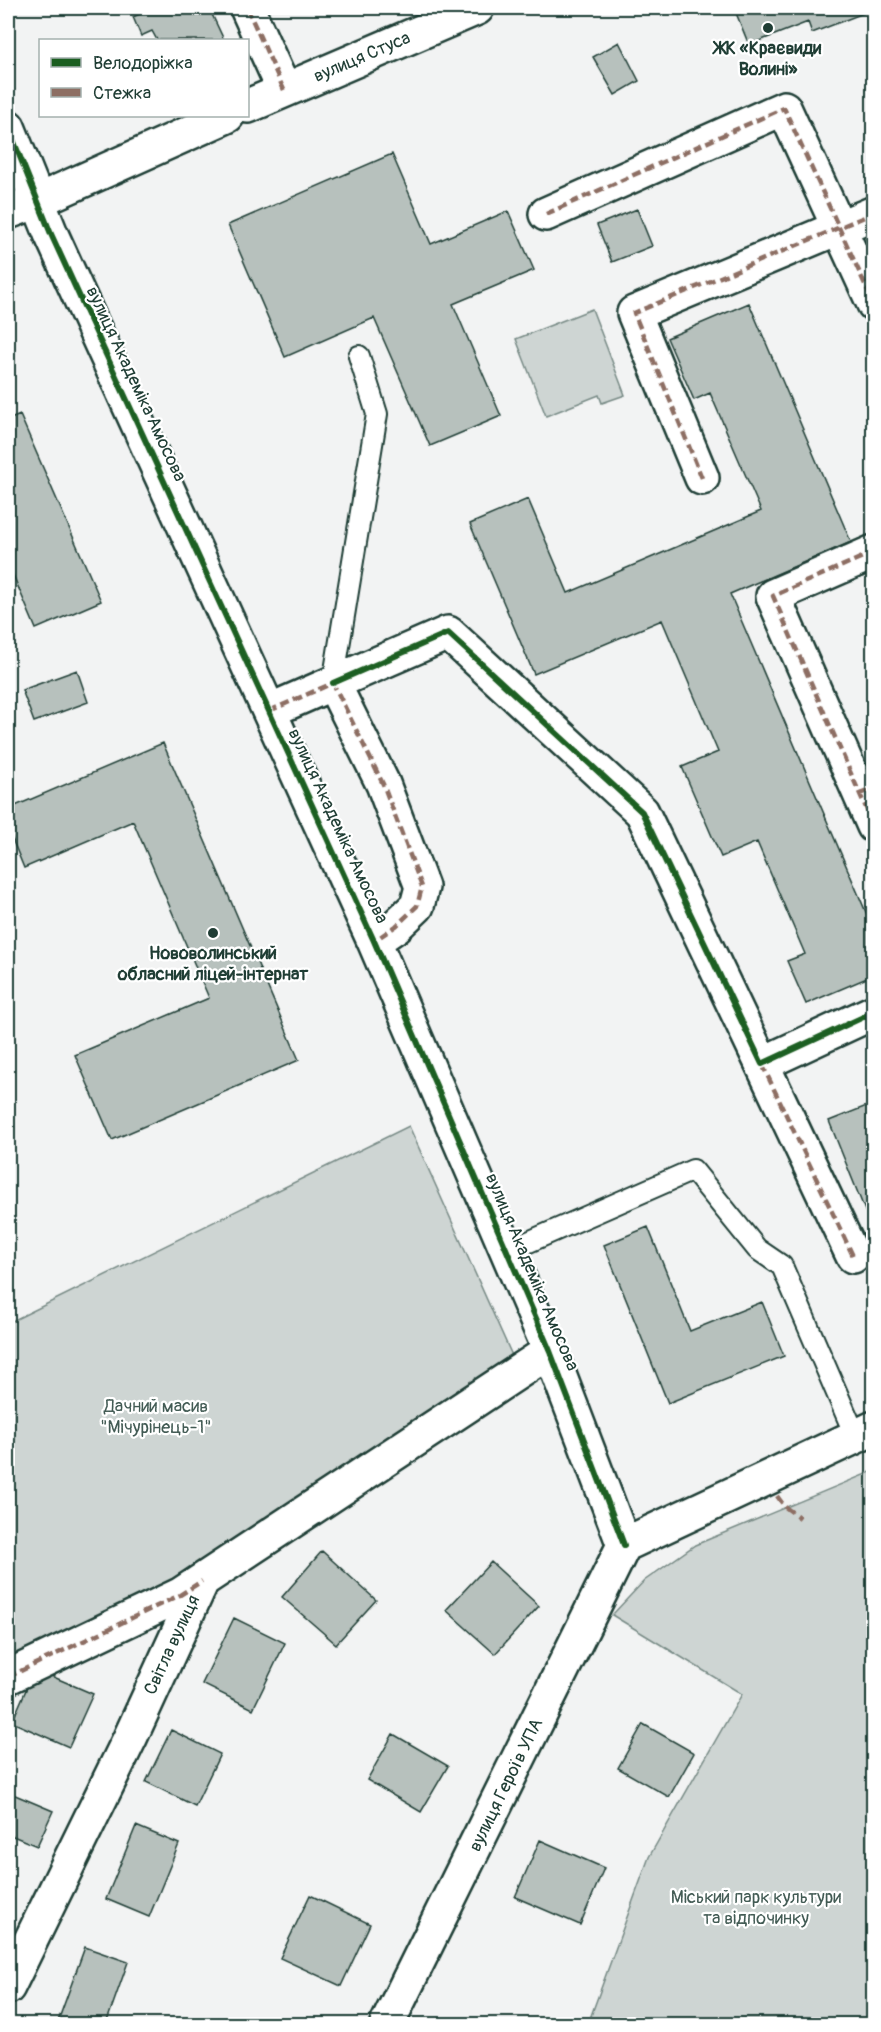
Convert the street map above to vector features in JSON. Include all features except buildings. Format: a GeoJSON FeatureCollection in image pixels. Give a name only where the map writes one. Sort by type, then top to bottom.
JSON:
{"type":"FeatureCollection","features":[{"type":"Feature","properties":{"kind":"street"},"geometry":{"type":"LineString","coordinates":[[247,8],[284,90]]}},
{"type":"Feature","properties":{"kind":"street","name":"вулиця Стуса"},"geometry":{"type":"LineString","coordinates":[[249,106],[477,8]]}},
{"type":"Feature","properties":{"kind":"street"},"geometry":{"type":"LineString","coordinates":[[546,214],[784,108],[873,304]]}},
{"type":"Feature","properties":{"kind":"street"},"geometry":{"type":"LineString","coordinates":[[22,206],[225,117]]}},
{"type":"Feature","properties":{"kind":"street","name":"вулиця Академіка Амосова"},"geometry":{"type":"LineString","coordinates":[[8,127],[22,206],[269,711],[374,941],[550,1351],[624,1545]]}},
{"type":"Feature","properties":{"kind":"street"},"geometry":{"type":"LineString","coordinates":[[702,478],[634,313],[840,229],[873,213]]}},
{"type":"Feature","properties":{"kind":"street"},"geometry":{"type":"LineString","coordinates":[[873,552],[773,596],[867,791],[873,826]]}},
{"type":"Feature","properties":{"kind":"street"},"geometry":{"type":"LineString","coordinates":[[269,711],[448,633],[642,812],[853,1256]]}},
{"type":"Feature","properties":{"kind":"street"},"geometry":{"type":"LineString","coordinates":[[333,682],[383,784],[422,887],[417,906],[396,926],[374,941]]}},
{"type":"Feature","properties":{"kind":"street"},"geometry":{"type":"LineString","coordinates":[[762,1064],[873,1012]]}},
{"type":"Feature","properties":{"kind":"street","name":"Світла вулиця"},"geometry":{"type":"LineString","coordinates":[[8,1987],[130,1738],[202,1581],[550,1351]]}},
{"type":"Feature","properties":{"kind":"street"},"geometry":{"type":"LineString","coordinates":[[624,1545],[864,1431]]}},
{"type":"Feature","properties":{"kind":"street","name":"вулиця Героїв УПА"},"geometry":{"type":"LineString","coordinates":[[387,2025],[624,1545]]}},
{"type":"Feature","properties":{"kind":"street"},"geometry":{"type":"LineString","coordinates":[[8,1677],[180,1595],[202,1581]]}},
{"type":"Feature","properties":{"kind":"lane"},"geometry":{"type":"LineString","coordinates":[[333,682],[376,414],[359,356]]}},
{"type":"Feature","properties":{"kind":"lane"},"geometry":{"type":"LineString","coordinates":[[508,1251],[693,1170],[757,1249],[782,1266],[864,1431]]}},
{"type":"Feature","properties":{"kind":"green space"},"geometry":{"type":"Polygon","coordinates":[[[592,309],[625,395],[602,403],[599,395],[546,416],[516,339],[592,309]]]}},
{"type":"Feature","properties":{"kind":"green space","name":"Дачний масив \"Мічурінець-1\""},"geometry":{"type":"Polygon","coordinates":[[[409,1126],[514,1360],[178,1581],[8,1667],[8,1323],[409,1126]]]}},
{"type":"Feature","properties":{"kind":"green space","name":"Міський парк культури та відпочинку"},"geometry":{"type":"Polygon","coordinates":[[[873,1471],[873,2024],[588,2024],[649,1857],[742,1694],[612,1615],[644,1581],[695,1545],[873,1471]]]}},
{"type":"Feature","properties":{"kind":"marked path"},"geometry":{"type":"LineString","coordinates":[[247,8],[284,90]]}},
{"type":"Feature","properties":{"kind":"marked path"},"geometry":{"type":"LineString","coordinates":[[546,214],[784,108],[874,304]]}},
{"type":"Feature","properties":{"kind":"marked path"},"geometry":{"type":"LineString","coordinates":[[702,478],[634,313],[874,213]]}},
{"type":"Feature","properties":{"kind":"marked path"},"geometry":{"type":"LineString","coordinates":[[874,552],[773,596],[874,826]]}},
{"type":"Feature","properties":{"kind":"marked path"},"geometry":{"type":"LineString","coordinates":[[269,711],[333,683],[383,784],[422,887],[417,906],[396,926],[374,941]]}},
{"type":"Feature","properties":{"kind":"marked path"},"geometry":{"type":"LineString","coordinates":[[860,794],[874,788]]}},
{"type":"Feature","properties":{"kind":"marked path"},"geometry":{"type":"LineString","coordinates":[[762,1064],[853,1256]]}},
{"type":"Feature","properties":{"kind":"marked path"},"geometry":{"type":"LineString","coordinates":[[777,1496],[785,1507],[800,1518]]}},
{"type":"Feature","properties":{"kind":"marked path"},"geometry":{"type":"LineString","coordinates":[[8,1677],[180,1595],[202,1581]]}},
{"type":"Feature","properties":{"kind":"cycle path"},"geometry":{"type":"LineString","coordinates":[[8,127],[51,234],[374,941],[550,1351],[624,1545]]}},
{"type":"Feature","properties":{"kind":"cycle path"},"geometry":{"type":"LineString","coordinates":[[333,683],[448,633],[642,812],[762,1064],[874,1012]]}},
{"type":"Feature","properties":{"kind":"place","name":"ЖК «Краєвиди Волині»"},"geometry":{"type":"Point","coordinates":[768,28]}},
{"type":"Feature","properties":{"kind":"place","name":"Нововолинський обласний ліцей-інтернат"},"geometry":{"type":"Point","coordinates":[213,933]}}]}
